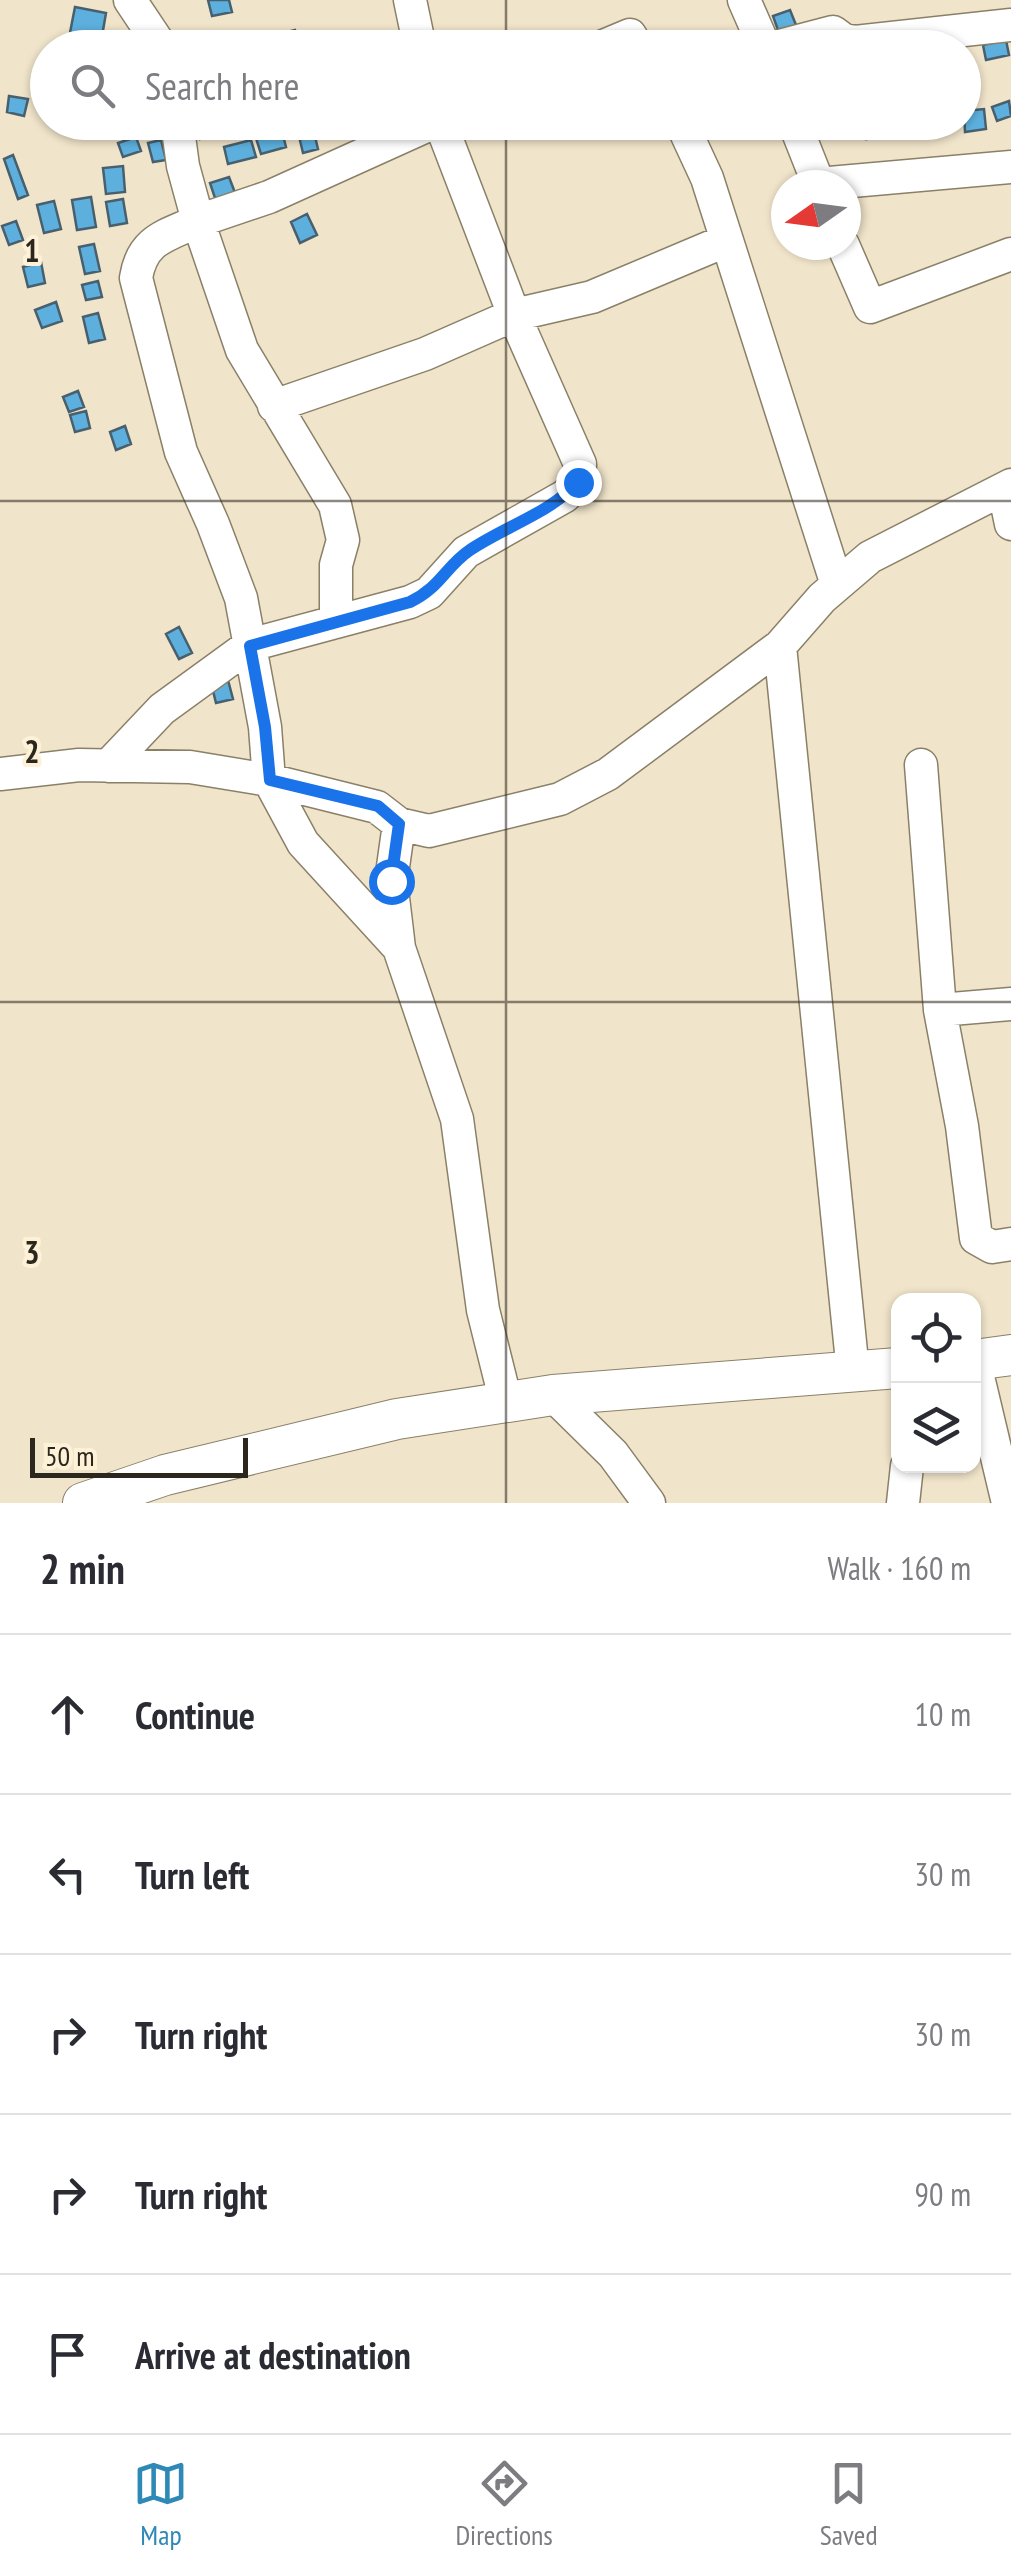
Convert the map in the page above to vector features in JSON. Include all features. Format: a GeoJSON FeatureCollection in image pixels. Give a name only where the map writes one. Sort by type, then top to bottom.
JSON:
{"type":"FeatureCollection","features":[{"type":"Feature","properties":{"kind":"street"},"geometry":{"type":"LineString","coordinates":[[130,0],[150,30]]}},
{"type":"Feature","properties":{"kind":"street"},"geometry":{"type":"LineString","coordinates":[[410,0],[416,30]]}},
{"type":"Feature","properties":{"kind":"street"},"geometry":{"type":"LineString","coordinates":[[744,0],[759,30]]}},
{"type":"Feature","properties":{"kind":"street"},"geometry":{"type":"LineString","coordinates":[[965,30],[1011,25]]}},
{"type":"Feature","properties":{"kind":"street"},"geometry":{"type":"LineString","coordinates":[[179,140],[198,220],[242,350],[335,506],[342,527],[343,540],[336,565],[336,622]]}},
{"type":"Feature","properties":{"kind":"street"},"geometry":{"type":"LineString","coordinates":[[397,140],[269,197],[198,220],[149,245],[139,257],[136,278],[181,452],[240,598],[265,727],[270,780],[302,843],[399,948]]}},
{"type":"Feature","properties":{"kind":"street"},"geometry":{"type":"LineString","coordinates":[[108,766],[162,709],[250,646],[410,602],[430,592],[466,552],[565,496],[578,482],[580,464],[514,316],[445,140]]}},
{"type":"Feature","properties":{"kind":"street"},"geometry":{"type":"LineString","coordinates":[[689,140],[706,178],[836,585]]}},
{"type":"Feature","properties":{"kind":"street"},"geometry":{"type":"LineString","coordinates":[[801,140],[813,170]]}},
{"type":"Feature","properties":{"kind":"street"},"geometry":{"type":"LineString","coordinates":[[861,180],[1011,167]]}},
{"type":"Feature","properties":{"kind":"street"},"geometry":{"type":"LineString","coordinates":[[274,406],[425,354],[514,316],[592,296],[725,241]]}},
{"type":"Feature","properties":{"kind":"street"},"geometry":{"type":"LineString","coordinates":[[850,260],[870,307],[1011,254]]}},
{"type":"Feature","properties":{"kind":"street"},"geometry":{"type":"LineString","coordinates":[[0,774],[108,766],[190,767],[270,780],[378,806],[399,824],[429,831],[560,799],[608,774],[780,646],[836,585],[870,557],[1007,488],[1011,524]]}},
{"type":"Feature","properties":{"kind":"street"},"geometry":{"type":"LineString","coordinates":[[780,646],[854,1372]]}},
{"type":"Feature","properties":{"kind":"street"},"geometry":{"type":"LineString","coordinates":[[920,765],[940,1010],[962,1126],[976,1238],[992,1247],[1011,1244]]}},
{"type":"Feature","properties":{"kind":"street"},"geometry":{"type":"LineString","coordinates":[[399,824],[391,881],[399,948],[457,1120],[483,1310],[506,1402]]}},
{"type":"Feature","properties":{"kind":"street"},"geometry":{"type":"LineString","coordinates":[[940,1010],[1011,1004]]}},
{"type":"Feature","properties":{"kind":"street"},"geometry":{"type":"LineString","coordinates":[[981,1359],[1011,1355]]}},
{"type":"Feature","properties":{"kind":"street"},"geometry":{"type":"LineString","coordinates":[[83,1503],[170,1489],[397,1420],[553,1395],[891,1369]]}},
{"type":"Feature","properties":{"kind":"street"},"geometry":{"type":"LineString","coordinates":[[979,1383],[1008,1503]]}},
{"type":"Feature","properties":{"kind":"street"},"geometry":{"type":"LineString","coordinates":[[553,1395],[614,1454],[648,1503]]}},
{"type":"Feature","properties":{"kind":"street"},"geometry":{"type":"LineString","coordinates":[[902,1503],[905,1473]]}},
{"type":"Feature","properties":{"kind":"building"},"geometry":{"type":"Polygon","coordinates":[[[208,0],[229,0],[232,12],[212,16],[208,0]]]}},
{"type":"Feature","properties":{"kind":"building"},"geometry":{"type":"Polygon","coordinates":[[[75,7],[106,13],[103,30],[71,30],[75,7]]]}},
{"type":"Feature","properties":{"kind":"building"},"geometry":{"type":"Polygon","coordinates":[[[790,10],[798,30],[778,30],[773,16],[790,10]]]}},
{"type":"Feature","properties":{"kind":"building"},"geometry":{"type":"Polygon","coordinates":[[[1006,40],[1009,55],[986,60],[983,45],[1006,40]]]}},
{"type":"Feature","properties":{"kind":"building"},"geometry":{"type":"Polygon","coordinates":[[[9,96],[28,99],[24,116],[7,112],[9,96]]]}},
{"type":"Feature","properties":{"kind":"building"},"geometry":{"type":"Polygon","coordinates":[[[1009,101],[1011,116],[997,121],[992,107],[1009,101]]]}},
{"type":"Feature","properties":{"kind":"building"},"geometry":{"type":"Polygon","coordinates":[[[981,109],[986,129],[981,130],[981,109]]]}},
{"type":"Feature","properties":{"kind":"building"},"geometry":{"type":"Polygon","coordinates":[[[137,140],[141,151],[123,157],[118,143],[137,140]]]}},
{"type":"Feature","properties":{"kind":"building"},"geometry":{"type":"Polygon","coordinates":[[[161,140],[166,160],[153,162],[148,143],[161,140]]]}},
{"type":"Feature","properties":{"kind":"building"},"geometry":{"type":"Polygon","coordinates":[[[251,140],[256,157],[228,164],[224,147],[251,140]]]}},
{"type":"Feature","properties":{"kind":"building"},"geometry":{"type":"Polygon","coordinates":[[[257,140],[284,140],[286,147],[261,154],[257,140]]]}},
{"type":"Feature","properties":{"kind":"building"},"geometry":{"type":"Polygon","coordinates":[[[300,140],[316,140],[318,149],[303,153],[300,140]]]}},
{"type":"Feature","properties":{"kind":"building"},"geometry":{"type":"Polygon","coordinates":[[[13,155],[28,195],[18,199],[4,159],[13,155]]]}},
{"type":"Feature","properties":{"kind":"building"},"geometry":{"type":"Polygon","coordinates":[[[123,166],[125,192],[106,194],[103,168],[123,166]]]}},
{"type":"Feature","properties":{"kind":"building"},"geometry":{"type":"Polygon","coordinates":[[[229,177],[237,198],[217,204],[210,183],[229,177]]]}},
{"type":"Feature","properties":{"kind":"building"},"geometry":{"type":"Polygon","coordinates":[[[91,197],[96,227],[77,230],[72,200],[91,197]]]}},
{"type":"Feature","properties":{"kind":"building"},"geometry":{"type":"Polygon","coordinates":[[[123,199],[127,223],[110,226],[106,202],[123,199]]]}},
{"type":"Feature","properties":{"kind":"building"},"geometry":{"type":"Polygon","coordinates":[[[54,201],[61,229],[44,233],[37,205],[54,201]]]}},
{"type":"Feature","properties":{"kind":"building"},"geometry":{"type":"Polygon","coordinates":[[[307,214],[317,235],[300,243],[291,222],[307,214]]]}},
{"type":"Feature","properties":{"kind":"building"},"geometry":{"type":"Polygon","coordinates":[[[16,221],[23,240],[9,245],[2,226],[16,221]]]}},
{"type":"Feature","properties":{"kind":"building"},"geometry":{"type":"Polygon","coordinates":[[[94,244],[100,271],[85,274],[79,247],[94,244]]]}},
{"type":"Feature","properties":{"kind":"building"},"geometry":{"type":"Polygon","coordinates":[[[41,262],[45,283],[28,287],[23,267],[41,262]]]}},
{"type":"Feature","properties":{"kind":"building"},"geometry":{"type":"Polygon","coordinates":[[[98,281],[102,297],[86,300],[82,285],[98,281]]]}},
{"type":"Feature","properties":{"kind":"building"},"geometry":{"type":"Polygon","coordinates":[[[56,302],[62,321],[42,328],[35,310],[56,302]]]}},
{"type":"Feature","properties":{"kind":"building"},"geometry":{"type":"Polygon","coordinates":[[[98,313],[105,339],[89,343],[83,317],[98,313]]]}},
{"type":"Feature","properties":{"kind":"building"},"geometry":{"type":"Polygon","coordinates":[[[78,391],[84,407],[69,412],[63,397],[78,391]]]}},
{"type":"Feature","properties":{"kind":"building"},"geometry":{"type":"Polygon","coordinates":[[[86,411],[90,428],[75,432],[70,415],[86,411]]]}},
{"type":"Feature","properties":{"kind":"building"},"geometry":{"type":"Polygon","coordinates":[[[125,426],[131,444],[116,450],[110,432],[125,426]]]}},
{"type":"Feature","properties":{"kind":"building"},"geometry":{"type":"Polygon","coordinates":[[[179,627],[192,653],[179,659],[166,634],[179,627]]]}},
{"type":"Feature","properties":{"kind":"building"},"geometry":{"type":"Polygon","coordinates":[[[228,680],[233,699],[216,703],[211,683],[228,680]]]}},
{"type":"Feature","properties":{"kind":"route"},"geometry":{"type":"LineString","coordinates":[[391,881],[399,824],[378,806],[270,780],[250,646],[410,602],[430,592],[466,552],[565,496],[578,482]]}}]}
